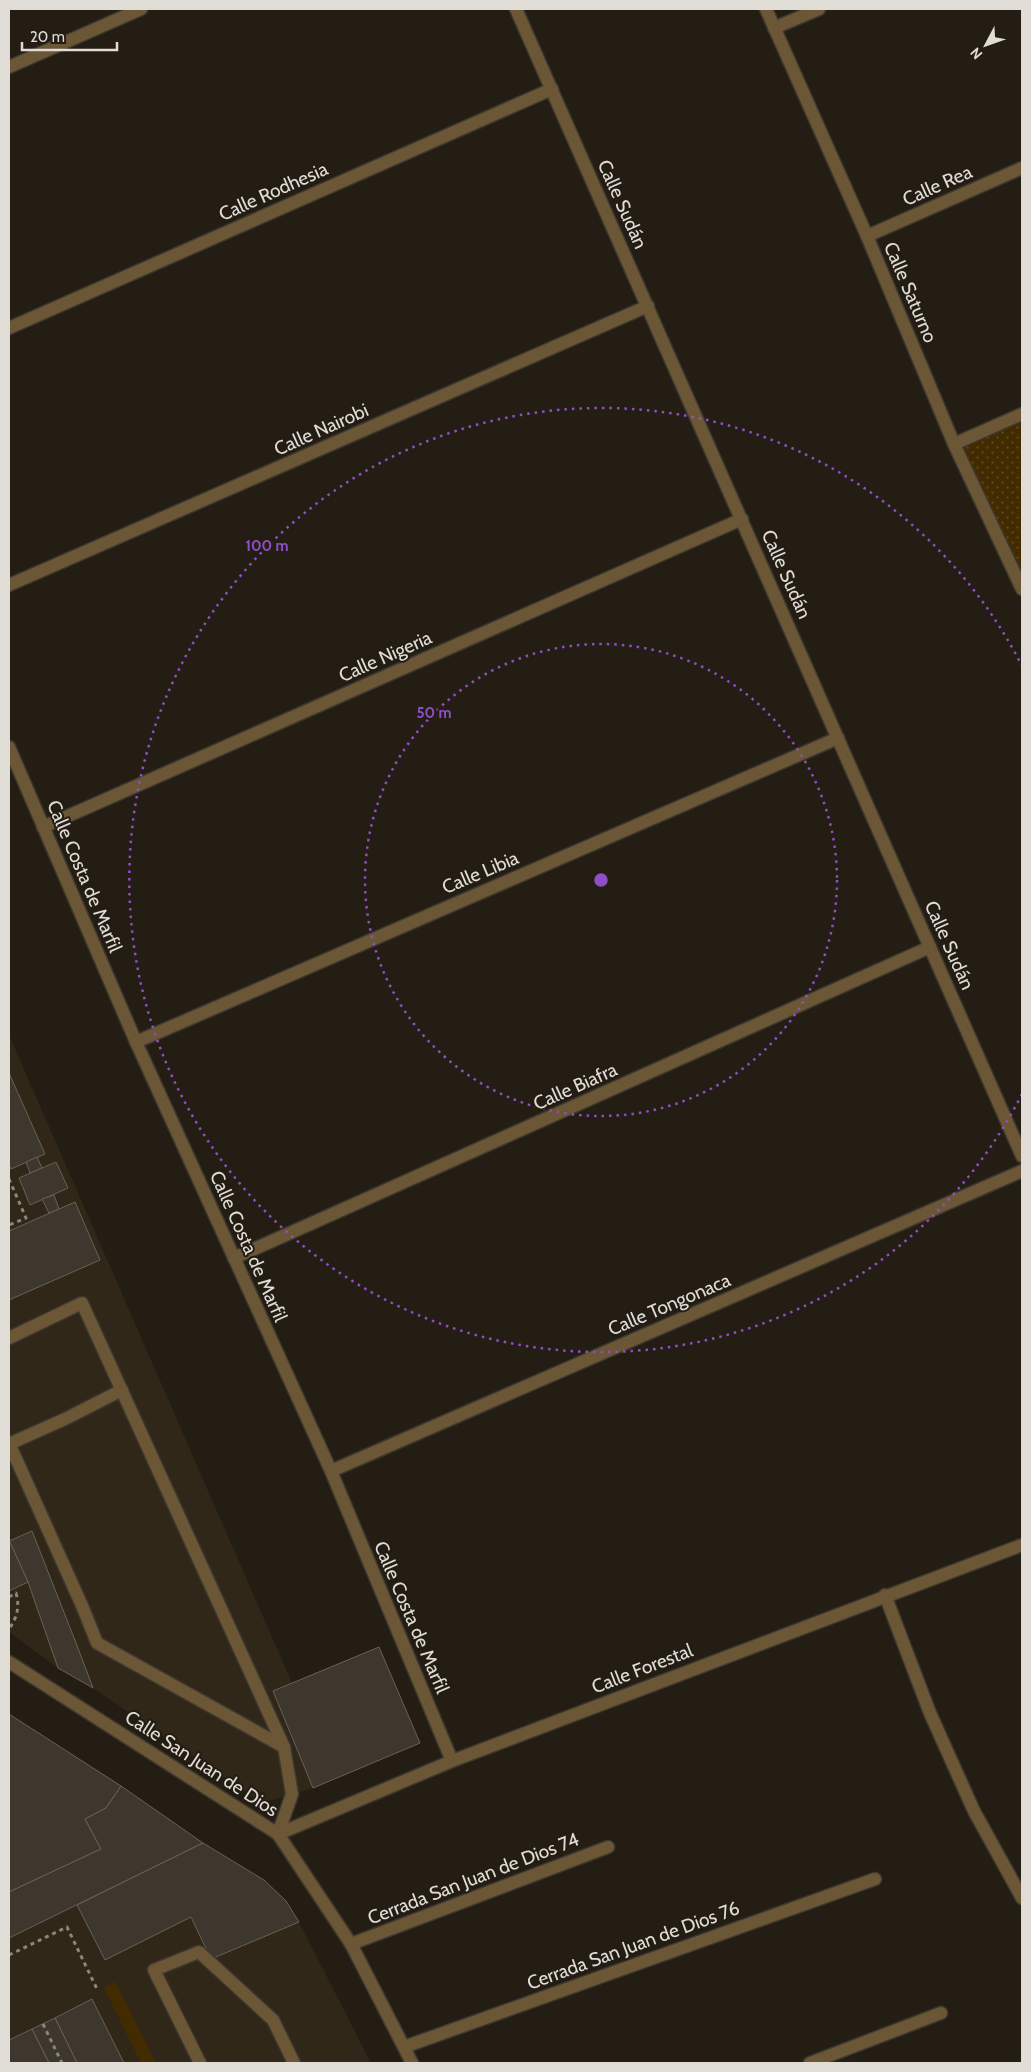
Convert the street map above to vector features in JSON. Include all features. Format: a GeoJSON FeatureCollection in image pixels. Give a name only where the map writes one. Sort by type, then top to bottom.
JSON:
{"type":"FeatureCollection","features":[{"type":"Feature","properties":{"kind":"street"},"geometry":{"type":"LineString","coordinates":[[9,67],[141,9]]}},
{"type":"Feature","properties":{"kind":"street","name":"Calle Sudán"},"geometry":{"type":"LineString","coordinates":[[516,9],[1022,1156]]}},
{"type":"Feature","properties":{"kind":"street","name":"Calle Saturno"},"geometry":{"type":"LineString","coordinates":[[766,9],[868,236],[954,444],[1022,588]]}},
{"type":"Feature","properties":{"kind":"street"},"geometry":{"type":"LineString","coordinates":[[774,28],[819,9]]}},
{"type":"Feature","properties":{"kind":"street","name":"Calle Rodhesia"},"geometry":{"type":"LineString","coordinates":[[9,328],[552,89]]}},
{"type":"Feature","properties":{"kind":"street","name":"Calle Rea"},"geometry":{"type":"LineString","coordinates":[[868,236],[1022,168]]}},
{"type":"Feature","properties":{"kind":"street","name":"Calle Nairobi"},"geometry":{"type":"LineString","coordinates":[[9,586],[648,306]]}},
{"type":"Feature","properties":{"kind":"street"},"geometry":{"type":"LineString","coordinates":[[954,444],[1022,414]]}},
{"type":"Feature","properties":{"kind":"street","name":"Calle Nigeria"},"geometry":{"type":"LineString","coordinates":[[43,826],[742,519]]}},
{"type":"Feature","properties":{"kind":"street","name":"Calle Libia"},"geometry":{"type":"LineString","coordinates":[[136,1042],[838,738]]}},
{"type":"Feature","properties":{"kind":"street","name":"Calle Costa de Marfil"},"geometry":{"type":"LineString","coordinates":[[9,747],[136,1042],[331,1471],[452,1761]]}},
{"type":"Feature","properties":{"kind":"street","name":"Calle Biafra"},"geometry":{"type":"LineString","coordinates":[[234,1258],[930,947]]}},
{"type":"Feature","properties":{"kind":"street","name":"Calle Tongonaca"},"geometry":{"type":"LineString","coordinates":[[331,1471],[1022,1172]]}},
{"type":"Feature","properties":{"kind":"street"},"geometry":{"type":"LineString","coordinates":[[9,1338],[82,1303],[284,1747],[292,1794],[278,1834]]}},
{"type":"Feature","properties":{"kind":"street"},"geometry":{"type":"LineString","coordinates":[[122,1390],[65,1419],[9,1443],[97,1642],[284,1747]]}},
{"type":"Feature","properties":{"kind":"street","name":"Calle Forestal"},"geometry":{"type":"LineString","coordinates":[[278,1834],[452,1761],[885,1595],[1022,1545]]}},
{"type":"Feature","properties":{"kind":"street"},"geometry":{"type":"LineString","coordinates":[[885,1595],[930,1713],[974,1811],[1022,1898]]}},
{"type":"Feature","properties":{"kind":"street","name":"Calle San Juan de Dios"},"geometry":{"type":"LineString","coordinates":[[9,1662],[278,1834],[351,1944],[412,2063]]}},
{"type":"Feature","properties":{"kind":"street","name":"Cerrada San Juan de Dios 74"},"geometry":{"type":"LineString","coordinates":[[351,1944],[608,1847]]}},
{"type":"Feature","properties":{"kind":"street","name":"Cerrada San Juan de Dios 76"},"geometry":{"type":"LineString","coordinates":[[404,2047],[875,1879]]}},
{"type":"Feature","properties":{"kind":"street"},"geometry":{"type":"LineString","coordinates":[[200,2063],[154,1970],[199,1952],[273,2020],[294,2063]]}},
{"type":"Feature","properties":{"kind":"street"},"geometry":{"type":"LineString","coordinates":[[810,2063],[941,2013]]}},
{"type":"Feature","properties":{"kind":"path"},"geometry":{"type":"LineString","coordinates":[[9,1179],[26,1218],[9,1226]]}},
{"type":"Feature","properties":{"kind":"path"},"geometry":{"type":"LineString","coordinates":[[9,1597],[16,1593],[19,1604],[17,1617],[9,1629]]}},
{"type":"Feature","properties":{"kind":"path"},"geometry":{"type":"LineString","coordinates":[[9,1955],[67,1927],[97,1989]]}},
{"type":"Feature","properties":{"kind":"path"},"geometry":{"type":"LineString","coordinates":[[43,2024],[62,2063]]}},
{"type":"Feature","properties":{"kind":"shaded area"},"geometry":{"type":"Polygon","coordinates":[[[1022,422],[1022,592],[960,447],[1022,422]]]}},
{"type":"Feature","properties":{"kind":"shaded area"},"geometry":{"type":"Polygon","coordinates":[[[9,1035],[292,1683],[379,1647],[420,1743],[313,1788],[262,1803],[93,1688],[58,1668],[9,1632],[9,1035]]]}},
{"type":"Feature","properties":{"kind":"shaded area"},"geometry":{"type":"Polygon","coordinates":[[[9,1714],[121,1786],[203,1843],[264,1880],[286,1901],[299,1922],[371,2063],[9,2063],[9,1714]]]}},
{"type":"Feature","properties":{"kind":"shaded area"},"geometry":{"type":"Polygon","coordinates":[[[115,1981],[156,2063],[141,2063],[104,1988],[115,1981]]]}},
{"type":"Feature","properties":{"kind":"building"},"geometry":{"type":"Polygon","coordinates":[[[9,1073],[45,1154],[11,1169],[9,1165],[9,1073]]]}},
{"type":"Feature","properties":{"kind":"building"},"geometry":{"type":"Polygon","coordinates":[[[37,1157],[42,1168],[30,1173],[26,1162],[37,1157]]]}},
{"type":"Feature","properties":{"kind":"building"},"geometry":{"type":"Polygon","coordinates":[[[56,1162],[68,1188],[30,1205],[19,1178],[56,1162]]]}},
{"type":"Feature","properties":{"kind":"building"},"geometry":{"type":"Polygon","coordinates":[[[54,1195],[59,1209],[49,1213],[42,1199],[54,1195]]]}},
{"type":"Feature","properties":{"kind":"building"},"geometry":{"type":"Polygon","coordinates":[[[75,1202],[100,1260],[9,1300],[9,1231],[75,1202]]]}},
{"type":"Feature","properties":{"kind":"building"},"geometry":{"type":"Polygon","coordinates":[[[32,1531],[93,1688],[58,1668],[28,1582],[9,1541],[32,1531]]]}},
{"type":"Feature","properties":{"kind":"building"},"geometry":{"type":"Polygon","coordinates":[[[9,1540],[28,1582],[9,1591],[9,1540]]]}},
{"type":"Feature","properties":{"kind":"building"},"geometry":{"type":"Polygon","coordinates":[[[379,1647],[420,1743],[313,1788],[273,1691],[379,1647]]]}},
{"type":"Feature","properties":{"kind":"building"},"geometry":{"type":"Polygon","coordinates":[[[9,1714],[121,1786],[106,1808],[85,1819],[101,1849],[9,1892],[9,1714]]]}},
{"type":"Feature","properties":{"kind":"building"},"geometry":{"type":"Polygon","coordinates":[[[121,1786],[203,1843],[9,1938],[9,1892],[101,1849],[85,1819],[106,1808],[121,1786]]]}},
{"type":"Feature","properties":{"kind":"building"},"geometry":{"type":"Polygon","coordinates":[[[203,1843],[264,1880],[286,1901],[299,1922],[211,1959],[191,1917],[105,1960],[77,1905],[203,1843]]]}},
{"type":"Feature","properties":{"kind":"building"},"geometry":{"type":"Polygon","coordinates":[[[92,1999],[124,2063],[77,2063],[55,2018],[92,1999]]]}},
{"type":"Feature","properties":{"kind":"building"},"geometry":{"type":"Polygon","coordinates":[[[55,2018],[77,2063],[49,2063],[32,2029],[55,2018]]]}},
{"type":"Feature","properties":{"kind":"building"},"geometry":{"type":"Polygon","coordinates":[[[32,2029],[49,2063],[9,2063],[9,2040],[32,2029]]]}}]}
